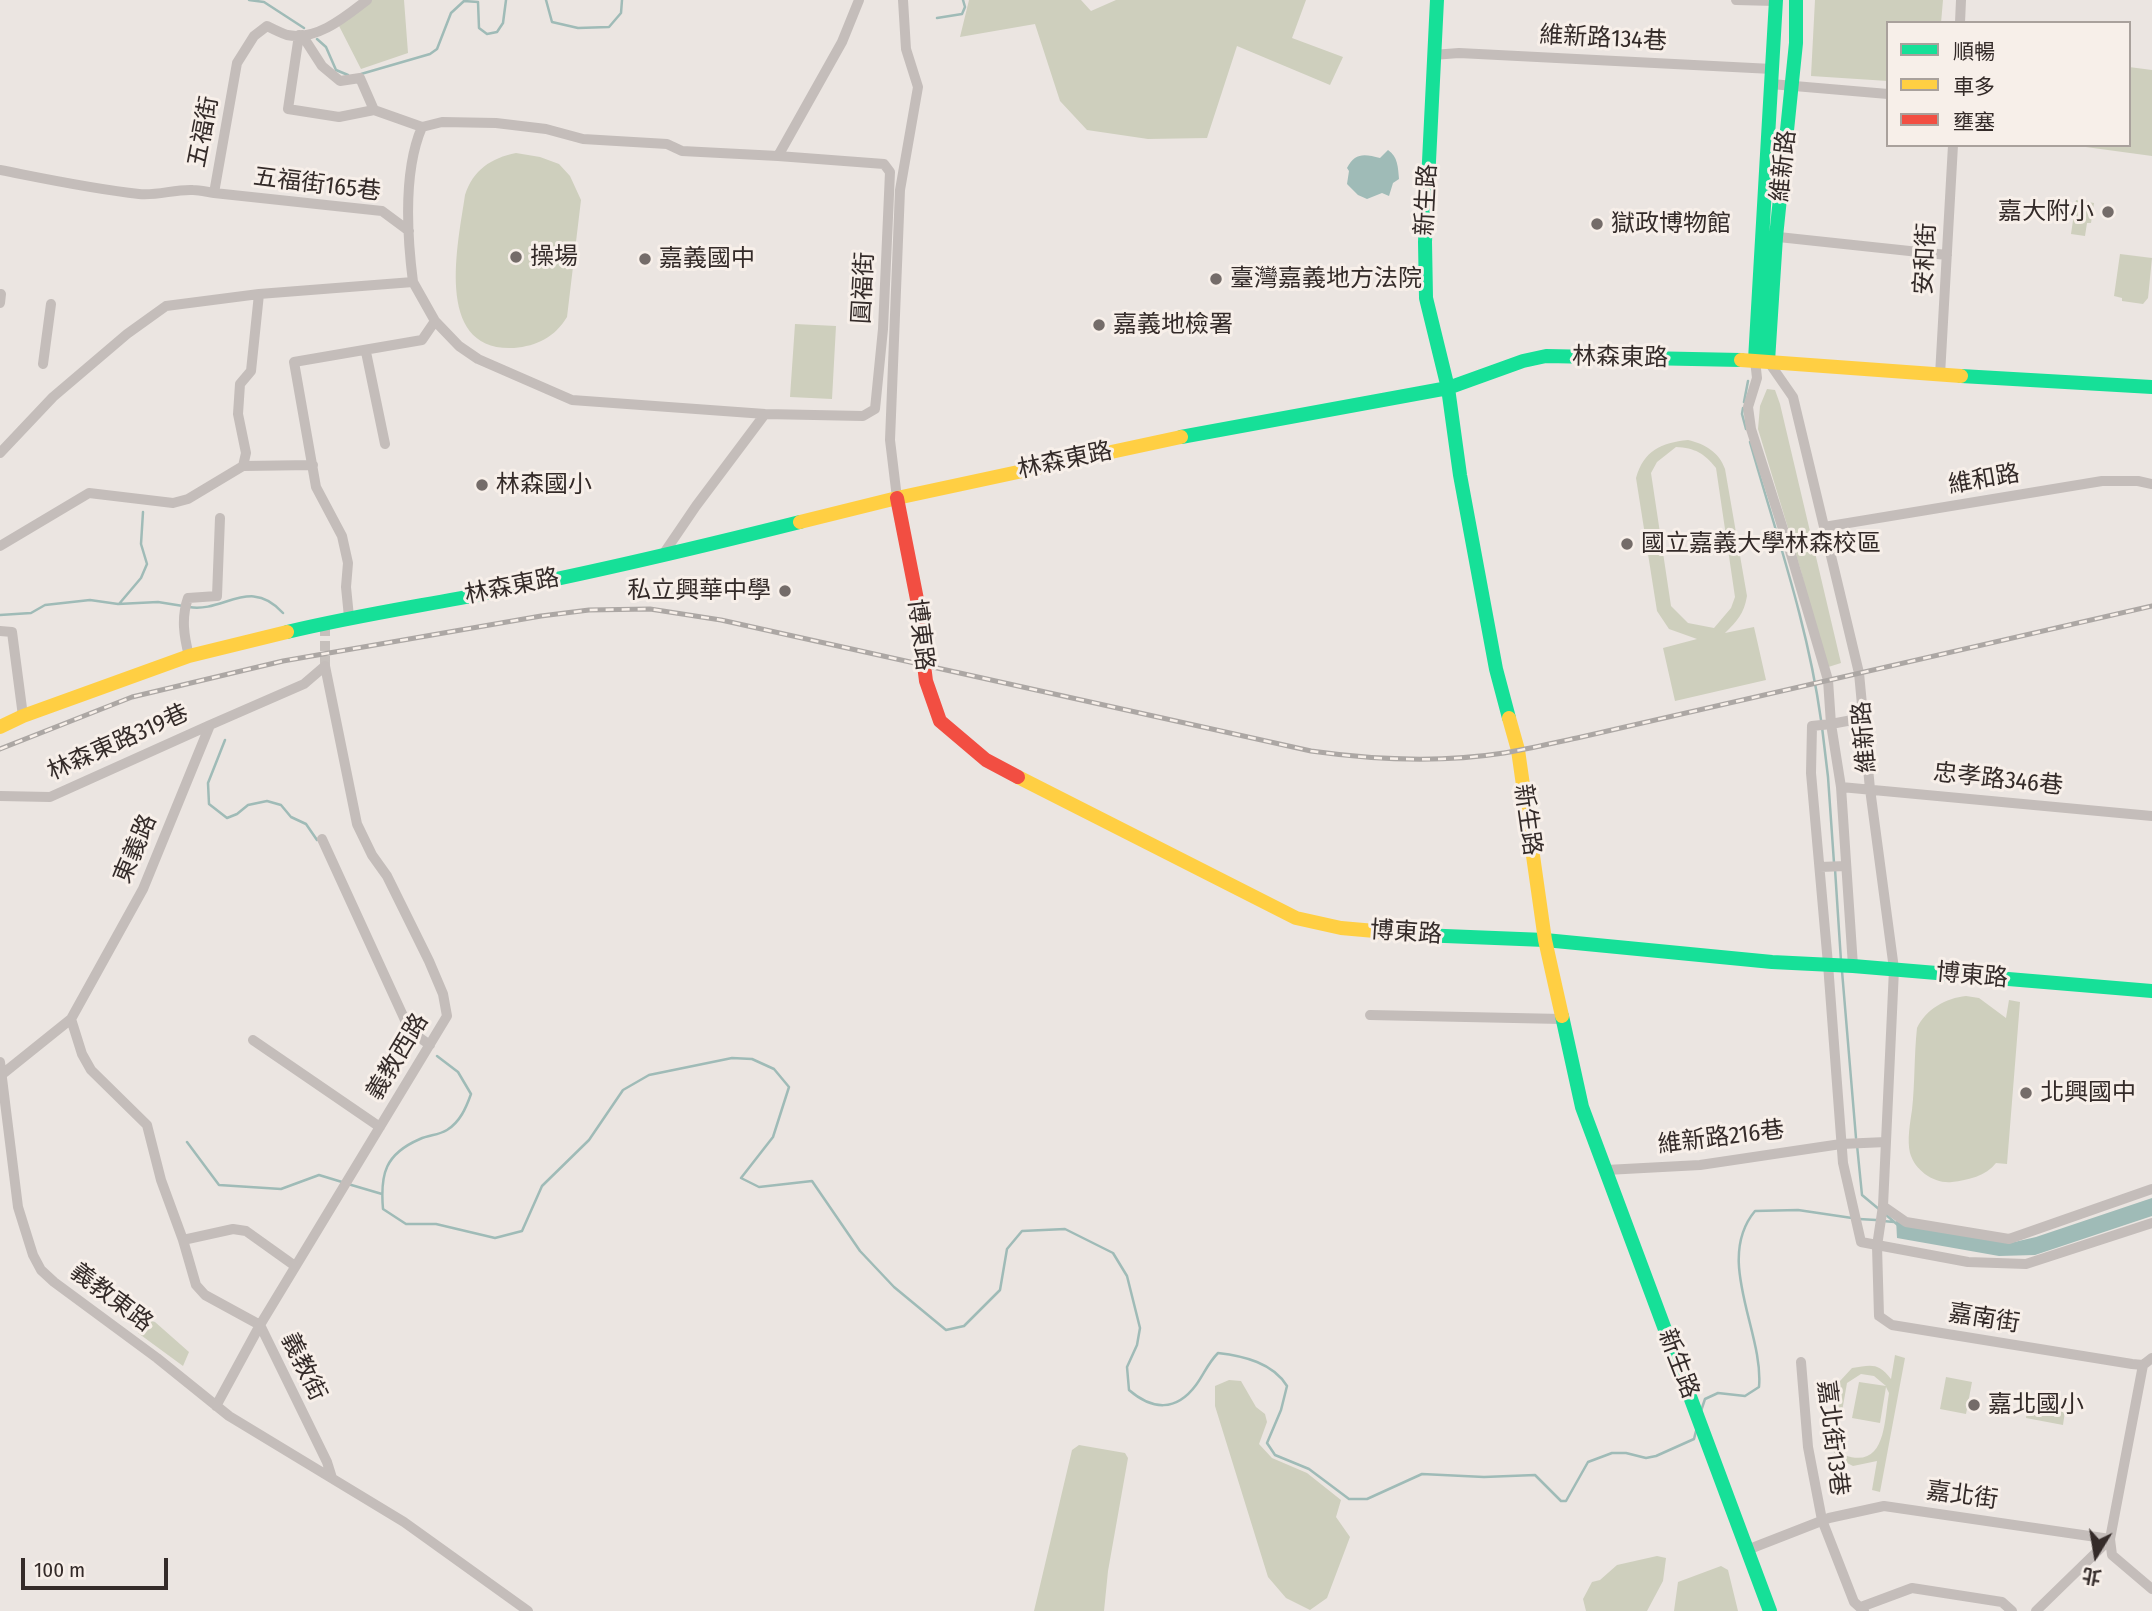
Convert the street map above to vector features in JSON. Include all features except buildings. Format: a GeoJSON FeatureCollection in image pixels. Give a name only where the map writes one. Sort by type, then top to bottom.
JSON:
{"type":"FeatureCollection","features":[{"type":"Feature","properties":{"kind":"street"},"geometry":{"type":"LineString","coordinates":[[300,35],[308,35],[337,22],[367,0]]}},
{"type":"Feature","properties":{"kind":"street","name":"圓福街"},"geometry":{"type":"LineString","coordinates":[[897,498],[890,440],[900,190],[918,87],[906,49],[904,0]]}},
{"type":"Feature","properties":{"kind":"street","name":"新生路"},"geometry":{"type":"LineString","coordinates":[[1437,0],[1424,273],[1426,298],[1448,388],[1460,475],[1496,669],[1518,750],[1545,940],[1582,1107],[1770,1611]]}},
{"type":"Feature","properties":{"kind":"street"},"geometry":{"type":"LineString","coordinates":[[1736,0],[1776,1]]}},
{"type":"Feature","properties":{"kind":"street","name":"維新路"},"geometry":{"type":"LineString","coordinates":[[1769,237],[1792,86],[1796,0]]}},
{"type":"Feature","properties":{"kind":"street"},"geometry":{"type":"LineString","coordinates":[[1960,21],[1961,0]]}},
{"type":"Feature","properties":{"kind":"street"},"geometry":{"type":"LineString","coordinates":[[300,35],[288,109],[339,117],[374,110],[422,127],[442,122],[496,123],[546,129],[583,139],[667,144],[682,151],[778,156],[842,43],[859,1]]}},
{"type":"Feature","properties":{"kind":"street","name":"維新路"},"geometry":{"type":"LineString","coordinates":[[1776,1],[1771,84],[1769,237],[1761,361],[1793,397],[1859,673],[1870,789],[1894,970],[1883,1206],[1877,1246]]}},
{"type":"Feature","properties":{"kind":"street","name":"五福街"},"geometry":{"type":"LineString","coordinates":[[0,170],[88,188],[139,194],[158,195],[191,190],[214,193],[237,63],[241,55],[254,36],[267,26],[287,35],[300,35]]}},
{"type":"Feature","properties":{"kind":"street"},"geometry":{"type":"LineString","coordinates":[[300,35],[322,66],[340,81],[360,78],[374,110]]}},
{"type":"Feature","properties":{"kind":"street","name":"維新路134巷"},"geometry":{"type":"LineString","coordinates":[[1433,55],[1463,53],[1772,69]]}},
{"type":"Feature","properties":{"kind":"street"},"geometry":{"type":"LineString","coordinates":[[1771,84],[1886,94]]}},
{"type":"Feature","properties":{"kind":"street"},"geometry":{"type":"LineString","coordinates":[[422,127],[412,156],[410,230],[413,282],[435,321],[459,346],[478,359],[572,400],[765,414]]}},
{"type":"Feature","properties":{"kind":"street","name":"安和街"},"geometry":{"type":"LineString","coordinates":[[1940,375],[1953,147]]}},
{"type":"Feature","properties":{"kind":"street","name":"圓福街"},"geometry":{"type":"LineString","coordinates":[[765,414],[863,416],[875,409],[888,237],[890,172],[884,164],[778,156]]}},
{"type":"Feature","properties":{"kind":"street","name":"五福街165巷"},"geometry":{"type":"LineString","coordinates":[[214,193],[382,211],[410,230]]}},
{"type":"Feature","properties":{"kind":"street"},"geometry":{"type":"LineString","coordinates":[[1769,237],[1947,256]]}},
{"type":"Feature","properties":{"kind":"street"},"geometry":{"type":"LineString","coordinates":[[0,453],[53,397],[127,334],[166,306],[259,294],[413,282]]}},
{"type":"Feature","properties":{"kind":"street"},"geometry":{"type":"LineString","coordinates":[[243,466],[246,453],[238,414],[240,384],[251,371],[259,294]]}},
{"type":"Feature","properties":{"kind":"street"},"geometry":{"type":"LineString","coordinates":[[43,364],[51,304]]}},
{"type":"Feature","properties":{"kind":"street"},"geometry":{"type":"LineString","coordinates":[[349,617],[346,587],[348,563],[342,536],[316,487],[294,362],[422,341],[435,321]]}},
{"type":"Feature","properties":{"kind":"street"},"geometry":{"type":"LineString","coordinates":[[366,352],[385,444]]}},
{"type":"Feature","properties":{"kind":"street","name":"林森東路"},"geometry":{"type":"LineString","coordinates":[[0,726],[189,656],[349,617],[488,593],[662,556],[897,498],[1160,441],[1448,388],[1523,361],[1546,356],[1761,361],[2152,387]]}},
{"type":"Feature","properties":{"kind":"street"},"geometry":{"type":"LineString","coordinates":[[1761,361],[1748,407],[1751,429],[1828,680],[1831,724],[1841,787],[1853,966]]}},
{"type":"Feature","properties":{"kind":"street"},"geometry":{"type":"LineString","coordinates":[[662,556],[765,414]]}},
{"type":"Feature","properties":{"kind":"street"},"geometry":{"type":"LineString","coordinates":[[0,546],[89,493],[173,503],[188,499],[243,466],[313,465]]}},
{"type":"Feature","properties":{"kind":"street","name":"維和路"},"geometry":{"type":"LineString","coordinates":[[1824,527],[2102,481],[2138,481],[2152,484]]}},
{"type":"Feature","properties":{"kind":"street","name":"博東路"},"geometry":{"type":"LineString","coordinates":[[897,498],[926,645],[926,681],[940,721],[986,760],[1296,918],[1341,928],[1429,936],[1545,940],[1772,962],[1829,964],[2152,991]]}},
{"type":"Feature","properties":{"kind":"street"},"geometry":{"type":"LineString","coordinates":[[189,656],[184,636],[184,610],[188,598],[216,596],[220,518]]}},
{"type":"Feature","properties":{"kind":"street"},"geometry":{"type":"LineString","coordinates":[[0,631],[12,632],[23,716]]}},
{"type":"Feature","properties":{"kind":"street","name":"義教西路"},"geometry":{"type":"LineString","coordinates":[[210,725],[304,684],[325,666],[357,824],[372,855],[387,876],[443,994],[447,1016],[260,1325],[216,1406]]}},
{"type":"Feature","properties":{"kind":"street"},"geometry":{"type":"LineString","coordinates":[[1863,718],[1812,726],[1811,773],[1829,964],[1843,1163],[1861,1242],[1968,1262],[2026,1264],[2152,1223]]}},
{"type":"Feature","properties":{"kind":"street","name":"林森東路319巷"},"geometry":{"type":"LineString","coordinates":[[0,796],[50,797],[210,725]]}},
{"type":"Feature","properties":{"kind":"street","name":"東義路"},"geometry":{"type":"LineString","coordinates":[[1,1075],[71,1019],[143,889],[210,725]]}},
{"type":"Feature","properties":{"kind":"street","name":"忠孝路346巷"},"geometry":{"type":"LineString","coordinates":[[1841,787],[2152,816]]}},
{"type":"Feature","properties":{"kind":"street"},"geometry":{"type":"LineString","coordinates":[[322,839],[410,1031],[430,1045]]}},
{"type":"Feature","properties":{"kind":"street"},"geometry":{"type":"LineString","coordinates":[[1819,867],[1846,866]]}},
{"type":"Feature","properties":{"kind":"street"},"geometry":{"type":"LineString","coordinates":[[1370,1015],[1562,1018]]}},
{"type":"Feature","properties":{"kind":"street","name":"義教街"},"geometry":{"type":"LineString","coordinates":[[71,1019],[82,1054],[91,1070],[147,1125],[161,1180],[196,1285],[205,1295],[260,1325],[327,1462],[332,1478]]}},
{"type":"Feature","properties":{"kind":"street"},"geometry":{"type":"LineString","coordinates":[[253,1040],[380,1127]]}},
{"type":"Feature","properties":{"kind":"street","name":"義教東路"},"geometry":{"type":"LineString","coordinates":[[0,1062],[18,1207],[33,1255],[41,1269],[54,1282],[157,1358],[216,1406],[332,1478]]}},
{"type":"Feature","properties":{"kind":"street","name":"維新路216巷"},"geometry":{"type":"LineString","coordinates":[[1606,1170],[1700,1166],[1841,1144],[1886,1142]]}},
{"type":"Feature","properties":{"kind":"street"},"geometry":{"type":"LineString","coordinates":[[1883,1206],[1906,1222],[2009,1239],[2152,1189]]}},
{"type":"Feature","properties":{"kind":"street"},"geometry":{"type":"LineString","coordinates":[[183,1240],[233,1229],[246,1230],[295,1266]]}},
{"type":"Feature","properties":{"kind":"street","name":"嘉南街"},"geometry":{"type":"LineString","coordinates":[[1877,1246],[1879,1316],[1892,1325],[2147,1362]]}},
{"type":"Feature","properties":{"kind":"street","name":"嘉北街13巷"},"geometry":{"type":"LineString","coordinates":[[1801,1362],[1808,1447],[1822,1520],[1854,1602],[1863,1609]]}},
{"type":"Feature","properties":{"kind":"street"},"geometry":{"type":"LineString","coordinates":[[2147,1362],[2110,1539],[2112,1555],[2152,1588]]}},
{"type":"Feature","properties":{"kind":"street"},"geometry":{"type":"LineString","coordinates":[[332,1478],[404,1521],[528,1611]]}},
{"type":"Feature","properties":{"kind":"street","name":"嘉北街"},"geometry":{"type":"LineString","coordinates":[[1747,1550],[1822,1520],[1884,1506],[2110,1539]]}},
{"type":"Feature","properties":{"kind":"street"},"geometry":{"type":"LineString","coordinates":[[2036,1611],[2110,1539]]}},
{"type":"Feature","properties":{"kind":"street"},"geometry":{"type":"LineString","coordinates":[[1863,1609],[1912,1588],[2002,1602],[2012,1611]]}},
{"type":"Feature","properties":{"kind":"green space"},"geometry":{"type":"Polygon","coordinates":[[[367,0],[404,0],[408,53],[361,69],[337,22],[367,0]]]}},
{"type":"Feature","properties":{"kind":"green space"},"geometry":{"type":"Polygon","coordinates":[[[969,0],[1081,0],[1091,11],[1116,0],[1306,0],[1292,38],[1343,57],[1330,85],[1237,46],[1207,138],[1148,139],[1087,130],[1060,101],[1035,24],[960,37],[969,0]]]}},
{"type":"Feature","properties":{"kind":"green space"},"geometry":{"type":"Polygon","coordinates":[[[1815,0],[1943,0],[1941,21],[1886,21],[1886,81],[1811,76],[1815,0]]]}},
{"type":"Feature","properties":{"kind":"green space"},"geometry":{"type":"Polygon","coordinates":[[[2131,67],[2152,70],[2152,156],[2086,147],[2131,147],[2131,67]]]}},
{"type":"Feature","properties":{"kind":"green space","name":"操場"},"geometry":{"type":"Polygon","coordinates":[[[516,153],[559,164],[570,176],[581,200],[567,317],[557,330],[545,339],[514,348],[488,345],[471,333],[461,314],[456,291],[456,266],[468,186],[478,172],[491,162],[516,153]]]}},
{"type":"Feature","properties":{"kind":"green space"},"geometry":{"type":"Polygon","coordinates":[[[2076,200],[2094,203],[2091,223],[2087,223],[2085,236],[2071,234],[2076,200]]]}},
{"type":"Feature","properties":{"kind":"green space"},"geometry":{"type":"Polygon","coordinates":[[[2120,254],[2152,258],[2148,298],[2143,304],[2122,301],[2122,298],[2114,296],[2120,254]]]}},
{"type":"Feature","properties":{"kind":"green space"},"geometry":{"type":"Polygon","coordinates":[[[795,324],[836,326],[832,399],[790,397],[795,324]]]}},
{"type":"Feature","properties":{"kind":"green space"},"geometry":{"type":"Polygon","coordinates":[[[1767,389],[1775,390],[1780,404],[1841,663],[1825,668],[1801,571],[1758,429],[1760,406],[1767,389]]]}},
{"type":"Feature","properties":{"kind":"green space"},"geometry":{"type":"Polygon","coordinates":[[[1688,440],[1706,446],[1715,453],[1725,469],[1747,596],[1739,617],[1725,633],[1754,627],[1766,680],[1675,701],[1663,648],[1697,639],[1669,629],[1657,611],[1636,478],[1639,468],[1649,454],[1678,441],[1688,440]],[[1676,447],[1657,462],[1651,473],[1671,606],[1688,623],[1714,628],[1731,608],[1735,597],[1716,468],[1699,452],[1676,447]]]}},
{"type":"Feature","properties":{"kind":"green space"},"geometry":{"type":"Polygon","coordinates":[[[1966,996],[1979,998],[2006,1018],[2009,1000],[2020,1002],[2007,1164],[1996,1163],[1976,1177],[1946,1182],[1921,1171],[1910,1153],[1917,1028],[1937,1006],[1966,996]]]}},
{"type":"Feature","properties":{"kind":"green space"},"geometry":{"type":"Polygon","coordinates":[[[148,1320],[155,1322],[189,1352],[183,1366],[138,1333],[148,1320]]]}},
{"type":"Feature","properties":{"kind":"green space"},"geometry":{"type":"Polygon","coordinates":[[[1895,1355],[1905,1358],[1880,1492],[1872,1490],[1877,1461],[1853,1466],[1837,1458],[1828,1440],[1840,1381],[1852,1368],[1878,1367],[1891,1379],[1895,1355]],[[1861,1374],[1847,1383],[1837,1440],[1844,1455],[1858,1458],[1868,1456],[1880,1441],[1889,1393],[1886,1387],[1880,1423],[1852,1418],[1859,1382],[1886,1386],[1874,1376],[1861,1374]]]}},
{"type":"Feature","properties":{"kind":"green space"},"geometry":{"type":"Polygon","coordinates":[[[1946,1377],[1972,1382],[1966,1414],[1940,1409],[1946,1377]]]}},
{"type":"Feature","properties":{"kind":"green space"},"geometry":{"type":"Polygon","coordinates":[[[1229,1380],[1241,1381],[1256,1407],[1265,1414],[1267,1422],[1259,1444],[1272,1458],[1307,1473],[1341,1500],[1336,1517],[1350,1537],[1327,1598],[1310,1610],[1286,1598],[1268,1577],[1215,1406],[1215,1386],[1229,1380]]]}},
{"type":"Feature","properties":{"kind":"green space"},"geometry":{"type":"Polygon","coordinates":[[[2029,1398],[2066,1404],[2063,1425],[2026,1418],[2029,1398]]]}},
{"type":"Feature","properties":{"kind":"green space"},"geometry":{"type":"Polygon","coordinates":[[[1079,1445],[1125,1453],[1128,1458],[1108,1571],[1104,1611],[1034,1611],[1072,1450],[1079,1445]]]}},
{"type":"Feature","properties":{"kind":"green space"},"geometry":{"type":"Polygon","coordinates":[[[1657,1556],[1666,1558],[1663,1581],[1647,1611],[1586,1611],[1583,1599],[1592,1582],[1600,1580],[1617,1565],[1657,1556]]]}},
{"type":"Feature","properties":{"kind":"green space"},"geometry":{"type":"Polygon","coordinates":[[[1721,1566],[1728,1570],[1738,1611],[1674,1611],[1678,1582],[1721,1566]]]}},
{"type":"Feature","properties":{"kind":"water"},"geometry":{"type":"Polygon","coordinates":[[[1388,150],[1396,159],[1399,179],[1393,183],[1389,196],[1382,193],[1367,199],[1358,195],[1347,184],[1347,168],[1350,163],[1361,156],[1380,158],[1388,150]]]}},
{"type":"Feature","properties":{"kind":"water"},"geometry":{"type":"Polygon","coordinates":[[[2152,1198],[2152,1216],[2035,1255],[1999,1256],[1897,1238],[1896,1219],[2010,1243],[2036,1237],[2152,1198]]]}},
{"type":"Feature","properties":{"kind":"waterway"},"geometry":{"type":"LineString","coordinates":[[249,0],[264,2],[304,28]]}},
{"type":"Feature","properties":{"kind":"waterway"},"geometry":{"type":"LineString","coordinates":[[361,74],[430,54],[437,49],[451,13],[464,1],[478,2],[479,28],[487,34],[497,32],[503,23],[506,0]]}},
{"type":"Feature","properties":{"kind":"waterway"},"geometry":{"type":"LineString","coordinates":[[546,0],[552,22],[578,28],[609,27],[621,13],[622,0]]}},
{"type":"Feature","properties":{"kind":"waterway"},"geometry":{"type":"LineString","coordinates":[[937,18],[962,14],[965,7],[963,0]]}},
{"type":"Feature","properties":{"kind":"waterway"},"geometry":{"type":"LineString","coordinates":[[317,39],[326,47],[336,70],[348,75]]}},
{"type":"Feature","properties":{"kind":"waterway"},"geometry":{"type":"LineString","coordinates":[[1744,402],[1748,381]]}},
{"type":"Feature","properties":{"kind":"waterway"},"geometry":{"type":"LineString","coordinates":[[1743,408],[1746,429]]}},
{"type":"Feature","properties":{"kind":"waterway"},"geometry":{"type":"LineString","coordinates":[[1750,442],[1800,615],[1821,720]]}},
{"type":"Feature","properties":{"kind":"waterway"},"geometry":{"type":"LineString","coordinates":[[119,604],[141,578],[147,564],[141,544],[143,512]]}},
{"type":"Feature","properties":{"kind":"waterway"},"geometry":{"type":"LineString","coordinates":[[189,607],[214,605],[248,596],[271,602],[283,613]]}},
{"type":"Feature","properties":{"kind":"waterway"},"geometry":{"type":"LineString","coordinates":[[0,615],[31,613],[45,605],[90,600],[118,604],[158,602],[183,606]]}},
{"type":"Feature","properties":{"kind":"waterway"},"geometry":{"type":"LineString","coordinates":[[1822,727],[1834,863]]}},
{"type":"Feature","properties":{"kind":"waterway"},"geometry":{"type":"LineString","coordinates":[[225,740],[208,783],[209,804],[227,818],[248,805],[267,801],[281,805],[291,817],[306,824],[317,840]]}},
{"type":"Feature","properties":{"kind":"waterway"},"geometry":{"type":"LineString","coordinates":[[1835,869],[1841,961]]}},
{"type":"Feature","properties":{"kind":"waterway"},"geometry":{"type":"LineString","coordinates":[[1842,971],[1856,1138]]}},
{"type":"Feature","properties":{"kind":"waterway"},"geometry":{"type":"LineString","coordinates":[[437,1056],[458,1072],[471,1094],[462,1114],[452,1127],[408,1145],[399,1151],[387,1166],[383,1185],[383,1209],[406,1224],[436,1224],[495,1238],[522,1231],[542,1186],[589,1140],[623,1090],[649,1075],[732,1058],[752,1059],[774,1069],[789,1087],[773,1137],[741,1178],[759,1187],[812,1181],[860,1251],[894,1287],[946,1330],[964,1326],[1000,1290],[1007,1249],[1022,1231],[1065,1229],[1113,1253],[1127,1276],[1140,1328],[1137,1345],[1127,1367],[1129,1390],[1155,1404],[1172,1404],[1188,1394],[1218,1353],[1238,1356],[1266,1366],[1287,1386],[1281,1410],[1267,1443],[1275,1455],[1309,1469],[1349,1499],[1367,1499],[1422,1474],[1484,1477],[1535,1475],[1561,1501],[1566,1501],[1588,1462],[1612,1453],[1646,1458],[1656,1456],[1694,1439],[1696,1431]]}},
{"type":"Feature","properties":{"kind":"waterway"},"geometry":{"type":"LineString","coordinates":[[187,1142],[219,1185],[281,1189],[319,1175],[342,1182]]}},
{"type":"Feature","properties":{"kind":"waterway"},"geometry":{"type":"LineString","coordinates":[[1857,1145],[1862,1195],[1880,1210]]}},
{"type":"Feature","properties":{"kind":"waterway"},"geometry":{"type":"LineString","coordinates":[[348,1184],[382,1194]]}},
{"type":"Feature","properties":{"kind":"waterway"},"geometry":{"type":"LineString","coordinates":[[1701,1411],[1705,1399],[1718,1393],[1745,1396],[1759,1387],[1759,1366],[1744,1297],[1739,1251],[1744,1230],[1755,1211],[1798,1210],[1852,1218]]}},
{"type":"Feature","properties":{"kind":"waterway"},"geometry":{"type":"LineString","coordinates":[[1885,1214],[1899,1226]]}},
{"type":"Feature","properties":{"kind":"waterway"},"geometry":{"type":"LineString","coordinates":[[1859,1219],[1876,1220]]}},
{"type":"Feature","properties":{"kind":"waterway"},"geometry":{"type":"LineString","coordinates":[[1883,1221],[1894,1222]]}},
{"type":"Feature","properties":{"kind":"tunnel"},"geometry":{"type":"LineString","coordinates":[[325,623],[325,666]]}},
{"type":"Feature","properties":{"kind":"railway"},"geometry":{"type":"LineString","coordinates":[[0,749],[132,697],[283,661],[541,616],[589,610],[650,609],[721,620],[1311,751],[1359,757],[1456,758],[1504,753],[1577,738],[2152,606]]}},
{"type":"Feature","properties":{"kind":"traffic: fast"},"geometry":{"type":"LineString","coordinates":[[1437,0],[1425,242],[1426,298],[1448,388],[1460,475],[1496,669],[1509,718]]}},
{"type":"Feature","properties":{"kind":"traffic: fast"},"geometry":{"type":"LineString","coordinates":[[1755,360],[1776,0]]}},
{"type":"Feature","properties":{"kind":"traffic: fast"},"geometry":{"type":"LineString","coordinates":[[1768,361],[1776,237],[1796,43],[1796,0]]}},
{"type":"Feature","properties":{"kind":"traffic: fast"},"geometry":{"type":"LineString","coordinates":[[1181,437],[1448,388],[1523,361],[1546,356],[1741,360]]}},
{"type":"Feature","properties":{"kind":"traffic: fast"},"geometry":{"type":"LineString","coordinates":[[1961,376],[2152,387]]}},
{"type":"Feature","properties":{"kind":"traffic: fast"},"geometry":{"type":"LineString","coordinates":[[287,632],[566,577],[800,522]]}},
{"type":"Feature","properties":{"kind":"traffic: fast"},"geometry":{"type":"LineString","coordinates":[[1420,935],[1545,940],[1772,962],[1853,966],[2152,991]]}},
{"type":"Feature","properties":{"kind":"traffic: fast"},"geometry":{"type":"LineString","coordinates":[[1562,1016],[1582,1107],[1770,1611]]}},
{"type":"Feature","properties":{"kind":"traffic: slow"},"geometry":{"type":"LineString","coordinates":[[1741,360],[1961,376]]}},
{"type":"Feature","properties":{"kind":"traffic: slow"},"geometry":{"type":"LineString","coordinates":[[800,522],[897,498],[1181,437]]}},
{"type":"Feature","properties":{"kind":"traffic: slow"},"geometry":{"type":"LineString","coordinates":[[0,727],[23,716],[189,656],[287,632]]}},
{"type":"Feature","properties":{"kind":"traffic: slow"},"geometry":{"type":"LineString","coordinates":[[1509,718],[1518,750],[1545,940],[1562,1016]]}},
{"type":"Feature","properties":{"kind":"traffic: slow"},"geometry":{"type":"LineString","coordinates":[[1018,777],[1296,918],[1341,928],[1420,935]]}},
{"type":"Feature","properties":{"kind":"traffic: jam"},"geometry":{"type":"LineString","coordinates":[[897,498],[926,645],[926,681],[940,721],[986,760],[1018,777]]}},
{"type":"Feature","properties":{"kind":"place","name":"嘉大附小"},"geometry":{"type":"Point","coordinates":[2108,212]}},
{"type":"Feature","properties":{"kind":"place","name":"獄政博物館"},"geometry":{"type":"Point","coordinates":[1597,224]}},
{"type":"Feature","properties":{"kind":"place","name":"操場"},"geometry":{"type":"Point","coordinates":[516,257]}},
{"type":"Feature","properties":{"kind":"place","name":"嘉義國中"},"geometry":{"type":"Point","coordinates":[645,259]}},
{"type":"Feature","properties":{"kind":"place","name":"臺灣嘉義地方法院"},"geometry":{"type":"Point","coordinates":[1216,279]}},
{"type":"Feature","properties":{"kind":"place","name":"嘉義地檢署"},"geometry":{"type":"Point","coordinates":[1099,325]}},
{"type":"Feature","properties":{"kind":"place","name":"林森國小"},"geometry":{"type":"Point","coordinates":[482,485]}},
{"type":"Feature","properties":{"kind":"place","name":"國立嘉義大學林森校區"},"geometry":{"type":"Point","coordinates":[1627,544]}},
{"type":"Feature","properties":{"kind":"place","name":"私立興華中學"},"geometry":{"type":"Point","coordinates":[785,591]}},
{"type":"Feature","properties":{"kind":"place","name":"北興國中"},"geometry":{"type":"Point","coordinates":[2026,1093]}},
{"type":"Feature","properties":{"kind":"place","name":"嘉北國小"},"geometry":{"type":"Point","coordinates":[1974,1405]}}]}
